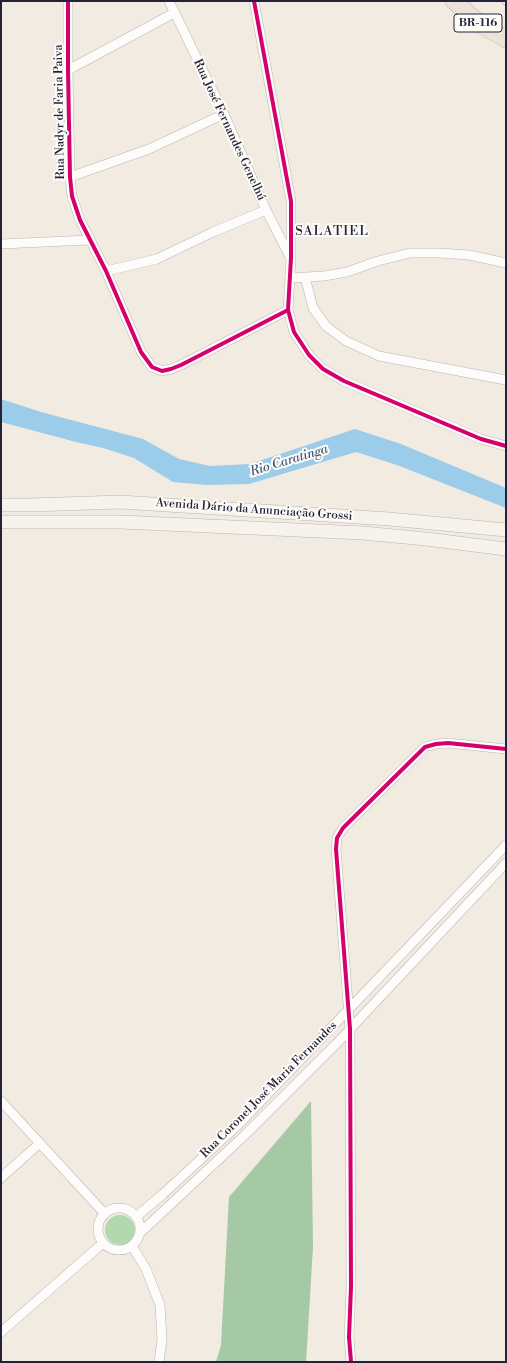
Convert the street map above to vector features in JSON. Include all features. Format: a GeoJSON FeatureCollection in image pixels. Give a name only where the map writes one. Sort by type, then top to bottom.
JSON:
{"type":"FeatureCollection","features":[{"type":"Feature","properties":{"kind":"highway","name":"BR-116"},"geometry":{"type":"LineString","coordinates":[[454,1],[481,25],[506,39]]}},
{"type":"Feature","properties":{"kind":"highway","name":"BR-116"},"geometry":{"type":"LineString","coordinates":[[469,1],[484,15],[506,26]]}},
{"type":"Feature","properties":{"kind":"main road","name":"Avenida Dário da Anunciação Grossi"},"geometry":{"type":"LineString","coordinates":[[1,505],[31,506],[120,502],[381,519],[506,530]]}},
{"type":"Feature","properties":{"kind":"main road"},"geometry":{"type":"LineString","coordinates":[[120,502],[121,522]]}},
{"type":"Feature","properties":{"kind":"main road","name":"Avenida Dário da Anunciação Grossi"},"geometry":{"type":"LineString","coordinates":[[1,522],[121,522],[363,533],[426,539],[506,550]]}},
{"type":"Feature","properties":{"kind":"street","name":"Rua Nadyr de Faria Paiva"},"geometry":{"type":"LineString","coordinates":[[68,1],[70,177],[72,196],[80,220],[106,271],[141,352],[152,367],[162,371],[171,369],[288,310]]}},
{"type":"Feature","properties":{"kind":"street","name":"Rua José Fernandes Genelhú"},"geometry":{"type":"LineString","coordinates":[[169,1],[224,114],[266,210],[291,258]]}},
{"type":"Feature","properties":{"kind":"street"},"geometry":{"type":"LineString","coordinates":[[254,1],[291,201],[291,258],[288,310],[294,332],[309,356],[323,369],[344,381],[481,439],[506,446]]}},
{"type":"Feature","properties":{"kind":"street"},"geometry":{"type":"LineString","coordinates":[[68,70],[174,13]]}},
{"type":"Feature","properties":{"kind":"street"},"geometry":{"type":"LineString","coordinates":[[70,177],[149,149],[224,114]]}},
{"type":"Feature","properties":{"kind":"street"},"geometry":{"type":"LineString","coordinates":[[106,271],[157,259],[213,232],[266,210]]}},
{"type":"Feature","properties":{"kind":"street"},"geometry":{"type":"LineString","coordinates":[[1,244],[89,240]]}},
{"type":"Feature","properties":{"kind":"street"},"geometry":{"type":"LineString","coordinates":[[290,278],[324,276],[347,272],[378,261],[410,253],[469,255],[506,263]]}},
{"type":"Feature","properties":{"kind":"street"},"geometry":{"type":"LineString","coordinates":[[305,277],[313,308],[326,326],[346,341],[379,356],[506,380]]}},
{"type":"Feature","properties":{"kind":"street"},"geometry":{"type":"LineString","coordinates":[[351,1362],[349,1338],[351,1287],[350,1029],[347,1010],[336,849],[337,838],[343,828],[425,747],[448,743],[506,749]]}},
{"type":"Feature","properties":{"kind":"street","name":"Rua Coronel José Maria Fernandes"},"geometry":{"type":"LineString","coordinates":[[136,1217],[240,1123],[506,844]]}},
{"type":"Feature","properties":{"kind":"street"},"geometry":{"type":"LineString","coordinates":[[140,1232],[247,1133],[336,1044],[506,863]]}},
{"type":"Feature","properties":{"kind":"street"},"geometry":{"type":"LineString","coordinates":[[329,1029],[328,1037],[330,1042],[336,1044]]}},
{"type":"Feature","properties":{"kind":"street"},"geometry":{"type":"LineString","coordinates":[[1,1101],[105,1214]]}},
{"type":"Feature","properties":{"kind":"street"},"geometry":{"type":"LineString","coordinates":[[1,1178],[40,1143]]}},
{"type":"Feature","properties":{"kind":"street"},"geometry":{"type":"LineString","coordinates":[[122,1208],[128,1210],[136,1217],[140,1226],[140,1232],[138,1239],[132,1246],[122,1250],[116,1250],[109,1248],[103,1243],[98,1230],[99,1223],[105,1214],[114,1209],[122,1208]]}},
{"type":"Feature","properties":{"kind":"street"},"geometry":{"type":"LineString","coordinates":[[1,1332],[103,1243]]}},
{"type":"Feature","properties":{"kind":"street"},"geometry":{"type":"LineString","coordinates":[[132,1246],[146,1270],[160,1305],[162,1340],[159,1362]]}},
{"type":"Feature","properties":{"kind":"green space"},"geometry":{"type":"Polygon","coordinates":[[[311,1101],[313,1247],[306,1362],[216,1362],[221,1345],[229,1197],[311,1101]]]}},
{"type":"Feature","properties":{"kind":"green space"},"geometry":{"type":"Polygon","coordinates":[[[120,1215],[131,1219],[135,1230],[131,1241],[120,1245],[109,1241],[105,1230],[109,1219],[120,1215]]]}},
{"type":"Feature","properties":{"kind":"water","name":"Rio Caratinga"},"geometry":{"type":"Polygon","coordinates":[[[1,399],[41,412],[143,439],[179,459],[210,466],[250,464],[355,429],[401,444],[506,488],[506,508],[397,465],[356,452],[249,484],[206,485],[173,482],[134,458],[103,448],[1,422],[1,399]]]}},
{"type":"Feature","properties":{"kind":"cycle path"},"geometry":{"type":"LineString","coordinates":[[68,1],[70,177],[72,196],[80,220],[106,271],[141,352],[152,367],[162,371],[171,369],[288,310]]}},
{"type":"Feature","properties":{"kind":"cycle path"},"geometry":{"type":"LineString","coordinates":[[254,1],[291,201],[291,258],[288,310],[294,332],[309,355],[323,369],[344,381],[481,439],[506,446]]}},
{"type":"Feature","properties":{"kind":"cycle path"},"geometry":{"type":"LineString","coordinates":[[351,1362],[349,1337],[351,1287],[350,1029],[336,849],[337,838],[343,828],[425,747],[448,743],[506,749]]}},
{"type":"Feature","properties":{"kind":"district","name":"SALATIEL"},"geometry":{"type":"Point","coordinates":[332,232]}}]}
